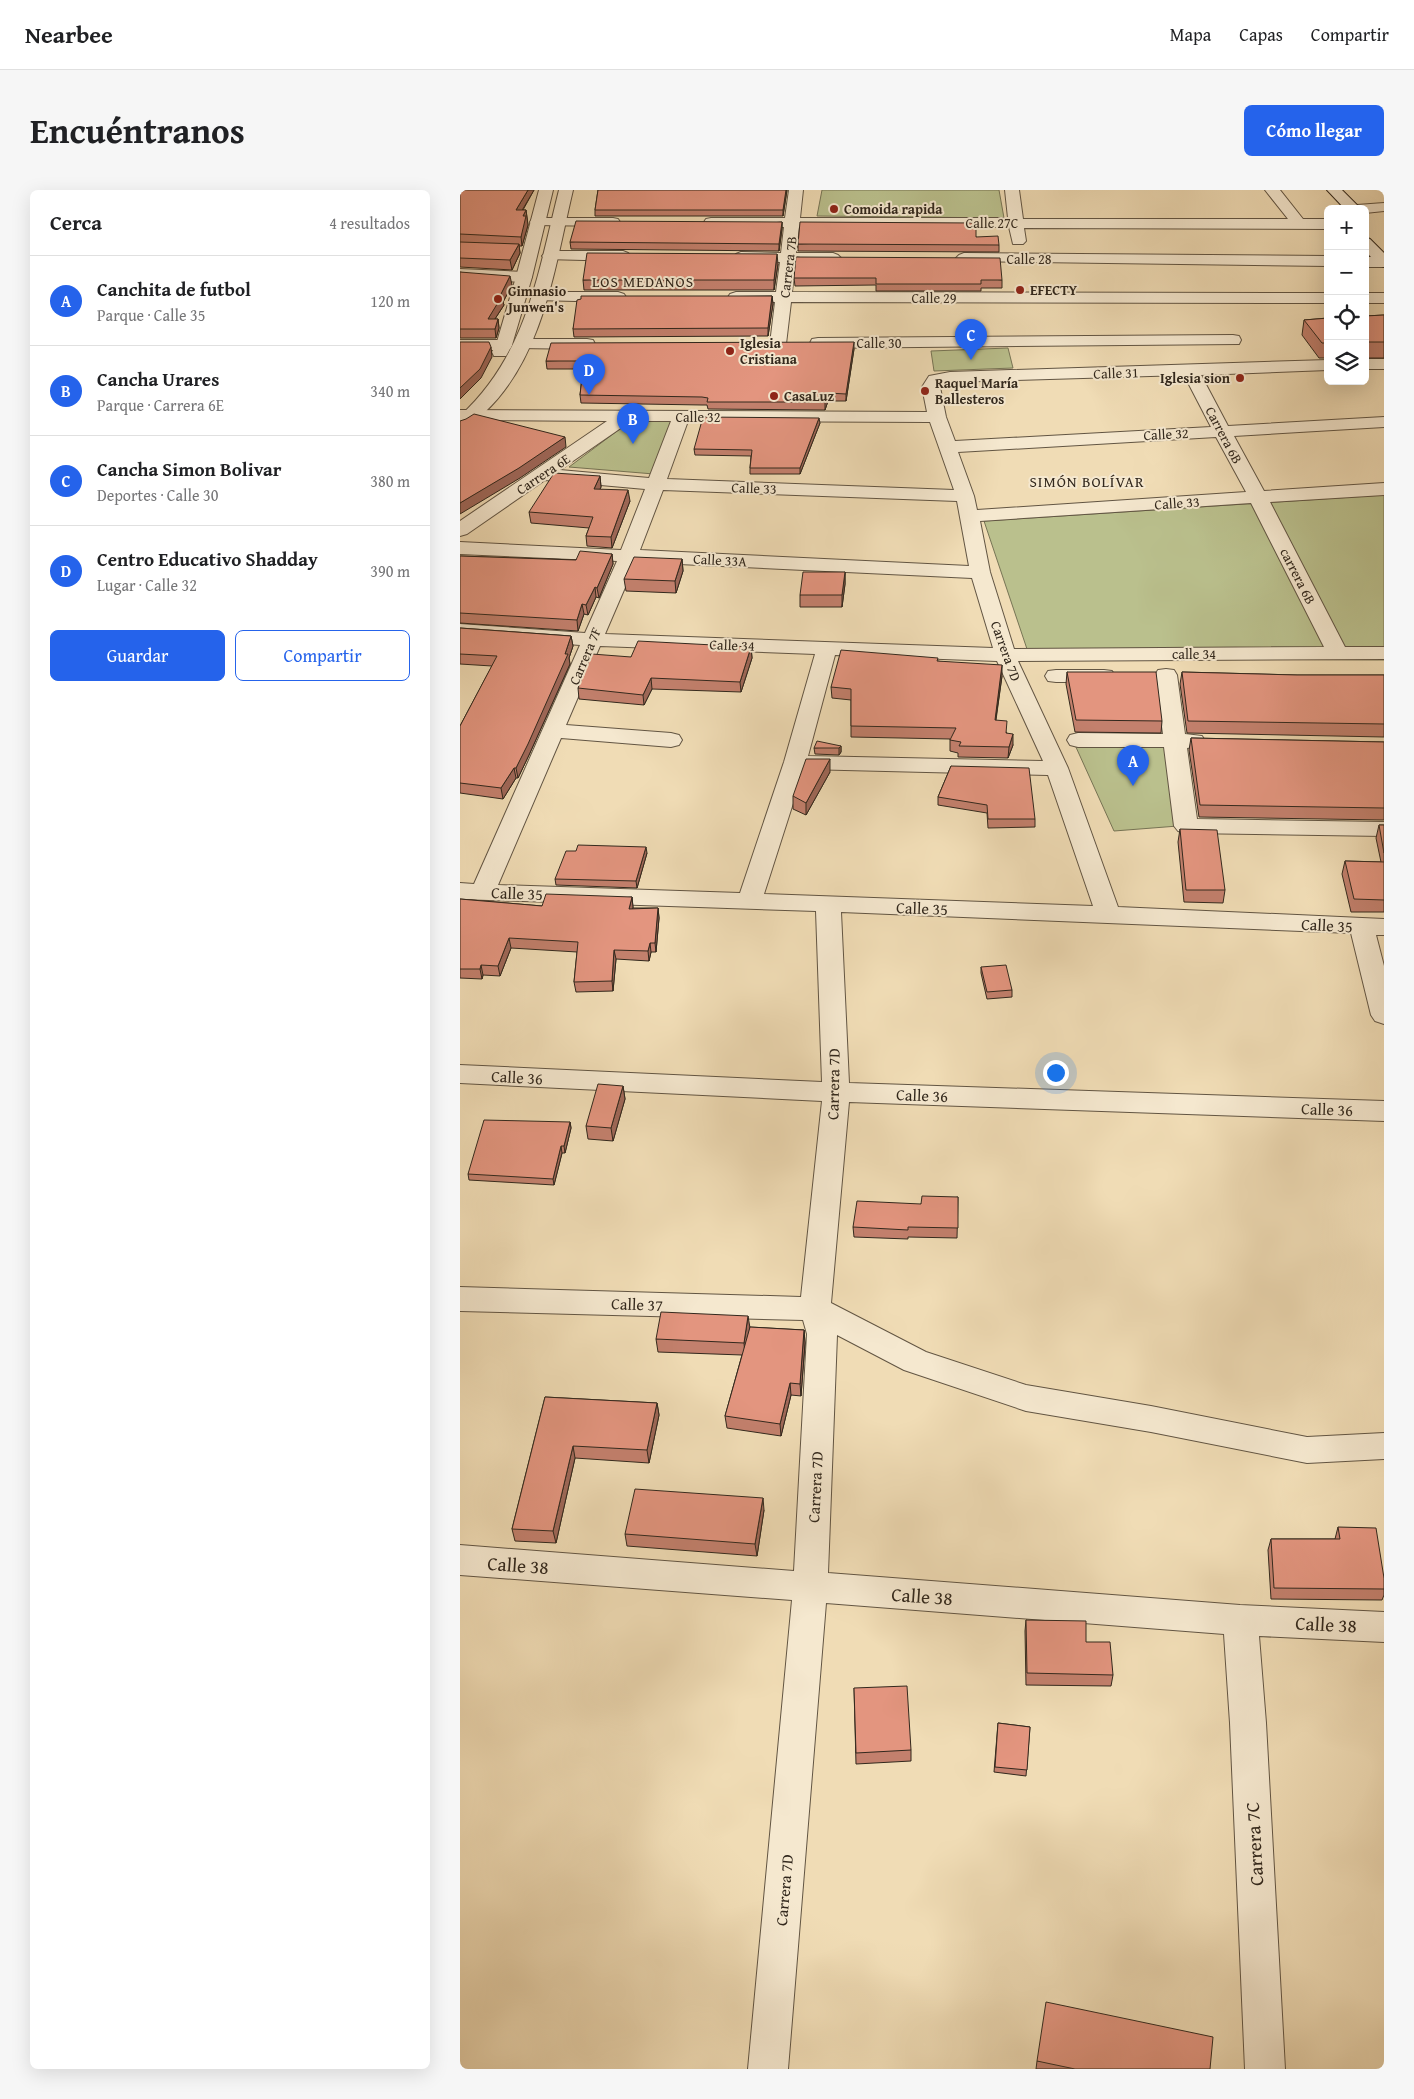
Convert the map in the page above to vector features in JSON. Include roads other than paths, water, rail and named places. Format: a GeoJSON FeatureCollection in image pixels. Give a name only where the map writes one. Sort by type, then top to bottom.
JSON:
{"type":"FeatureCollection","features":[{"type":"Feature","properties":{"kind":"street"},"geometry":{"type":"LineString","coordinates":[[463,415],[504,345],[524,277],[536,222],[546,190]]}},
{"type":"Feature","properties":{"kind":"street"},"geometry":{"type":"LineString","coordinates":[[463,415],[501,384],[524,344],[540,297],[566,190]]}},
{"type":"Feature","properties":{"kind":"street","name":"Carrera 7B"},"geometry":{"type":"LineString","coordinates":[[778,344],[790,257],[796,190]]}},
{"type":"Feature","properties":{"kind":"street"},"geometry":{"type":"LineString","coordinates":[[1012,190],[1017,223],[1020,320],[1023,342],[1022,376]]}},
{"type":"Feature","properties":{"kind":"street"},"geometry":{"type":"LineString","coordinates":[[1272,190],[1299,224]]}},
{"type":"Feature","properties":{"kind":"street"},"geometry":{"type":"LineString","coordinates":[[1327,193],[1332,205]]}},
{"type":"Feature","properties":{"kind":"street"},"geometry":{"type":"LineString","coordinates":[[1327,193],[1347,205]]}},
{"type":"Feature","properties":{"kind":"street"},"geometry":{"type":"LineString","coordinates":[[1369,208],[1384,207]]}},
{"type":"Feature","properties":{"kind":"street"},"geometry":{"type":"LineString","coordinates":[[536,222],[626,222]]}},
{"type":"Feature","properties":{"kind":"street","name":"Calle 27C"},"geometry":{"type":"LineString","coordinates":[[695,222],[1324,224]]}},
{"type":"Feature","properties":{"kind":"street"},"geometry":{"type":"LineString","coordinates":[[1369,229],[1384,244]]}},
{"type":"Feature","properties":{"kind":"street"},"geometry":{"type":"LineString","coordinates":[[1369,246],[1384,262]]}},
{"type":"Feature","properties":{"kind":"street"},"geometry":{"type":"LineString","coordinates":[[550,256],[640,256]]}},
{"type":"Feature","properties":{"kind":"street"},"geometry":{"type":"LineString","coordinates":[[730,257],[849,258]]}},
{"type":"Feature","properties":{"kind":"street","name":"Calle 28"},"geometry":{"type":"LineString","coordinates":[[949,258],[1019,278],[1324,261]]}},
{"type":"Feature","properties":{"kind":"street"},"geometry":{"type":"LineString","coordinates":[[1369,262],[1384,262]]}},
{"type":"Feature","properties":{"kind":"street"},"geometry":{"type":"LineString","coordinates":[[460,274],[524,277]]}},
{"type":"Feature","properties":{"kind":"street","name":"Calle 29"},"geometry":{"type":"LineString","coordinates":[[719,297],[784,298],[1019,278],[1222,299],[1324,298]]}},
{"type":"Feature","properties":{"kind":"street"},"geometry":{"type":"LineString","coordinates":[[540,297],[634,297]]}},
{"type":"Feature","properties":{"kind":"street"},"geometry":{"type":"LineString","coordinates":[[1369,298],[1384,298]]}},
{"type":"Feature","properties":{"kind":"street"},"geometry":{"type":"LineString","coordinates":[[1222,299],[1239,368]]}},
{"type":"Feature","properties":{"kind":"street","name":"Calle 30"},"geometry":{"type":"LineString","coordinates":[[759,344],[1233,340]]}},
{"type":"Feature","properties":{"kind":"street"},"geometry":{"type":"LineString","coordinates":[[524,344],[602,344]]}},
{"type":"Feature","properties":{"kind":"street"},"geometry":{"type":"LineString","coordinates":[[460,345],[504,345]]}},
{"type":"Feature","properties":{"kind":"street"},"geometry":{"type":"LineString","coordinates":[[1369,364],[1384,364]]}},
{"type":"Feature","properties":{"kind":"street","name":"Calle 31"},"geometry":{"type":"LineString","coordinates":[[934,380],[950,377],[1324,366]]}},
{"type":"Feature","properties":{"kind":"street","name":"Carrera 6B"},"geometry":{"type":"LineString","coordinates":[[1190,371],[1258,498]]}},
{"type":"Feature","properties":{"kind":"street","name":"Carrera 7D"},"geometry":{"type":"LineString","coordinates":[[934,380],[931,387],[937,417],[968,506],[980,572],[1005,655],[1057,768],[1108,914]]}},
{"type":"Feature","properties":{"kind":"street","name":"Calle 32"},"geometry":{"type":"LineString","coordinates":[[463,415],[937,417]]}},
{"type":"Feature","properties":{"kind":"street","name":"Carrera 6E"},"geometry":{"type":"LineString","coordinates":[[460,530],[625,417]]}},
{"type":"Feature","properties":{"kind":"street","name":"Carrera 7F"},"geometry":{"type":"LineString","coordinates":[[471,892],[553,731],[628,555],[681,417]]}},
{"type":"Feature","properties":{"kind":"street","name":"Calle 32"},"geometry":{"type":"LineString","coordinates":[[948,447],[1384,422]]}},
{"type":"Feature","properties":{"kind":"street","name":"Calle 33"},"geometry":{"type":"LineString","coordinates":[[542,474],[654,484],[968,506],[1258,498],[1384,489]]}},
{"type":"Feature","properties":{"kind":"street","name":"carrera 6B"},"geometry":{"type":"LineString","coordinates":[[1258,498],[1338,654]]}},
{"type":"Feature","properties":{"kind":"street","name":"Calle 33A"},"geometry":{"type":"LineString","coordinates":[[460,548],[980,572]]}},
{"type":"Feature","properties":{"kind":"street","name":"Calle 34"},"geometry":{"type":"LineString","coordinates":[[460,630],[593,640],[1005,655]]}},
{"type":"Feature","properties":{"kind":"street"},"geometry":{"type":"LineString","coordinates":[[749,902],[795,762],[826,648]]}},
{"type":"Feature","properties":{"kind":"street","name":"calle 34"},"geometry":{"type":"LineString","coordinates":[[1005,655],[1384,653]]}},
{"type":"Feature","properties":{"kind":"street"},"geometry":{"type":"LineString","coordinates":[[1166,675],[1186,826],[1384,829]]}},
{"type":"Feature","properties":{"kind":"street"},"geometry":{"type":"LineString","coordinates":[[1056,676],[1120,676]]}},
{"type":"Feature","properties":{"kind":"street"},"geometry":{"type":"LineString","coordinates":[[553,731],[671,740]]}},
{"type":"Feature","properties":{"kind":"street"},"geometry":{"type":"LineString","coordinates":[[1078,740],[1213,741]]}},
{"type":"Feature","properties":{"kind":"street"},"geometry":{"type":"LineString","coordinates":[[795,762],[1057,768]]}},
{"type":"Feature","properties":{"kind":"street","name":"Calle 35"},"geometry":{"type":"LineString","coordinates":[[471,892],[1108,914],[1372,927]]}},
{"type":"Feature","properties":{"kind":"street","name":"Carrera 7D"},"geometry":{"type":"LineString","coordinates":[[768,2069],[810,1588],[822,1334],[815,1309],[836,1092],[828,905]]}},
{"type":"Feature","properties":{"kind":"street"},"geometry":{"type":"LineString","coordinates":[[1372,927],[1384,1015]]}},
{"type":"Feature","properties":{"kind":"street","name":"Calle 36"},"geometry":{"type":"LineString","coordinates":[[460,1074],[836,1092],[1384,1110]]}},
{"type":"Feature","properties":{"kind":"street","name":"Calle 37"},"geometry":{"type":"LineString","coordinates":[[460,1299],[815,1309]]}},
{"type":"Feature","properties":{"kind":"street"},"geometry":{"type":"LineString","coordinates":[[815,1309],[915,1361],[1026,1398],[1151,1419],[1306,1450],[1384,1446]]}},
{"type":"Feature","properties":{"kind":"street","name":"Calle 38"},"geometry":{"type":"LineString","coordinates":[[460,1560],[1240,1620],[1384,1627]]}},
{"type":"Feature","properties":{"kind":"street","name":"Carrera 7C"},"geometry":{"type":"LineString","coordinates":[[1240,1620],[1248,1723],[1265,2069]]}},
{"type":"Feature","properties":{"kind":"place","name":"Comoida rapida"},"geometry":{"type":"Point","coordinates":[834,209]}},
{"type":"Feature","properties":{"kind":"place","name":"EFECTY"},"geometry":{"type":"Point","coordinates":[1020,290]}},
{"type":"Feature","properties":{"kind":"place","name":"Gimnasio Junwen's"},"geometry":{"type":"Point","coordinates":[498,299]}},
{"type":"Feature","properties":{"kind":"place","name":"Iglesia Cristiana"},"geometry":{"type":"Point","coordinates":[730,351]}},
{"type":"Feature","properties":{"kind":"place","name":"Cancha Simon Bolivar"},"geometry":{"type":"Point","coordinates":[971,360]}},
{"type":"Feature","properties":{"kind":"place","name":"Iglesia sion"},"geometry":{"type":"Point","coordinates":[1240,378]}},
{"type":"Feature","properties":{"kind":"place","name":"Raquel María Ballesteros"},"geometry":{"type":"Point","coordinates":[925,391]}},
{"type":"Feature","properties":{"kind":"place","name":"Centro Educativo Shadday"},"geometry":{"type":"Point","coordinates":[589,395]}},
{"type":"Feature","properties":{"kind":"place","name":"CasaLuz"},"geometry":{"type":"Point","coordinates":[774,396]}},
{"type":"Feature","properties":{"kind":"place","name":"Cancha Urares"},"geometry":{"type":"Point","coordinates":[633,444]}},
{"type":"Feature","properties":{"kind":"place","name":"Canchita de futbol"},"geometry":{"type":"Point","coordinates":[1133,786]}},
{"type":"Feature","properties":{"kind":"district","name":"LOS MEDANOS"},"geometry":{"type":"Point","coordinates":[643,281]}},
{"type":"Feature","properties":{"kind":"district","name":"SIMÓN BOLÍVAR"},"geometry":{"type":"Point","coordinates":[1087,481]}}]}
